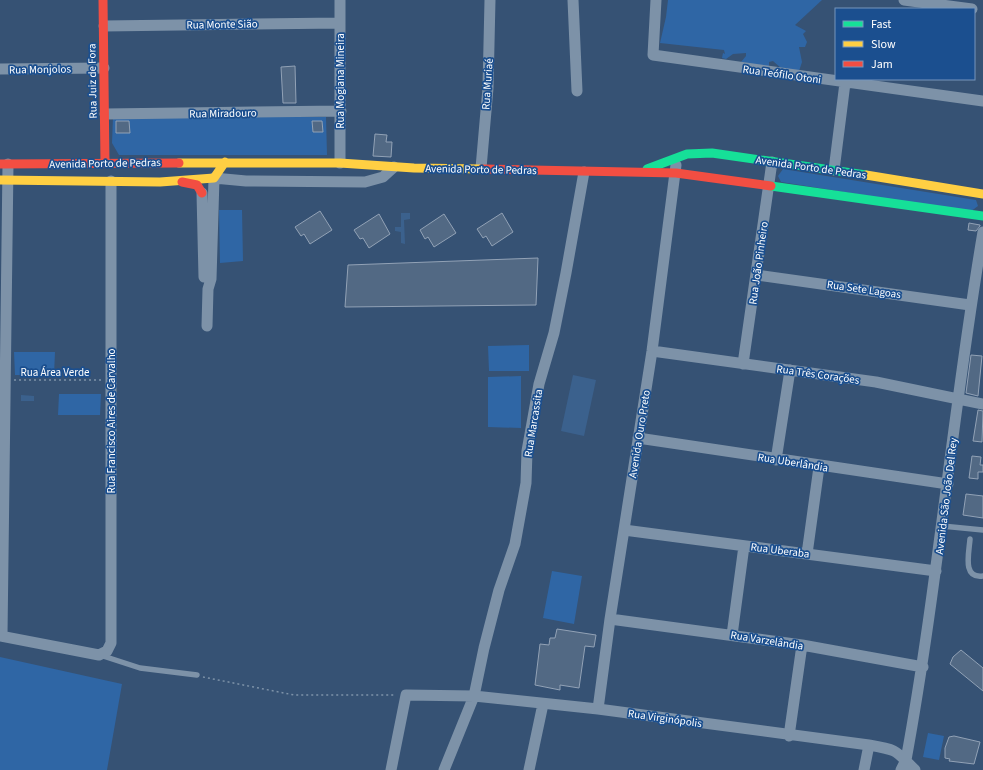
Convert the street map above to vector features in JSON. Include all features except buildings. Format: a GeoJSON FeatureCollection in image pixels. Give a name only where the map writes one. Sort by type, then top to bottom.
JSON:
{"type":"FeatureCollection","features":[{"type":"Feature","properties":{"kind":"main road","name":"Rua Juiz de Fora"},"geometry":{"type":"LineString","coordinates":[[103,0],[105,162]]}},
{"type":"Feature","properties":{"kind":"main road","name":"Avenida Porto de Pedras"},"geometry":{"type":"LineString","coordinates":[[641,172],[677,158],[700,152],[834,170],[983,194]]}},
{"type":"Feature","properties":{"kind":"main road","name":"Avenida Porto de Pedras"},"geometry":{"type":"LineString","coordinates":[[4,164],[105,162],[340,163],[584,172],[641,172],[676,174],[768,185],[983,216]]}},
{"type":"Feature","properties":{"kind":"main road"},"geometry":{"type":"LineString","coordinates":[[210,162],[212,171],[211,178]]}},
{"type":"Feature","properties":{"kind":"main road"},"geometry":{"type":"LineString","coordinates":[[211,178],[225,162]]}},
{"type":"Feature","properties":{"kind":"main road","name":"Avenida Porto de Pedras"},"geometry":{"type":"LineString","coordinates":[[3,180],[178,181],[211,178]]}},
{"type":"Feature","properties":{"kind":"main road"},"geometry":{"type":"LineString","coordinates":[[178,181],[195,184],[199,186],[202,193]]}},
{"type":"Feature","properties":{"kind":"street","name":"Rua Mogiana Mineira"},"geometry":{"type":"LineString","coordinates":[[340,0],[340,163]]}},
{"type":"Feature","properties":{"kind":"street","name":"Rua Muriaé"},"geometry":{"type":"LineString","coordinates":[[481,168],[488,88],[490,0]]}},
{"type":"Feature","properties":{"kind":"street"},"geometry":{"type":"LineString","coordinates":[[573,0],[577,91]]}},
{"type":"Feature","properties":{"kind":"street","name":"Rua Teófilo Otoni"},"geometry":{"type":"LineString","coordinates":[[656,0],[653,55],[845,83],[983,101]]}},
{"type":"Feature","properties":{"kind":"street"},"geometry":{"type":"LineString","coordinates":[[904,0],[965,8]]}},
{"type":"Feature","properties":{"kind":"street","name":"Rua Monte Sião"},"geometry":{"type":"LineString","coordinates":[[104,26],[340,23]]}},
{"type":"Feature","properties":{"kind":"street","name":"Rua Monjolos"},"geometry":{"type":"LineString","coordinates":[[0,70],[104,68]]}},
{"type":"Feature","properties":{"kind":"street"},"geometry":{"type":"LineString","coordinates":[[834,170],[845,83]]}},
{"type":"Feature","properties":{"kind":"street","name":"Rua Miradouro"},"geometry":{"type":"LineString","coordinates":[[105,114],[341,111]]}},
{"type":"Feature","properties":{"kind":"street","name":"Avenida Ouro Preto"},"geometry":{"type":"LineString","coordinates":[[598,709],[610,619],[652,351],[677,158]]}},
{"type":"Feature","properties":{"kind":"street","name":"Rua João Pinheiro"},"geometry":{"type":"LineString","coordinates":[[742,364],[757,275],[772,162]]}},
{"type":"Feature","properties":{"kind":"street"},"geometry":{"type":"LineString","coordinates":[[4,164],[6,380],[1,636],[99,655]]}},
{"type":"Feature","properties":{"kind":"street","name":"Avenida Porto de Pedras"},"geometry":{"type":"LineString","coordinates":[[211,178],[246,181],[365,182],[383,177],[394,166]]}},
{"type":"Feature","properties":{"kind":"street","name":"Rua Marcassita"},"geometry":{"type":"LineString","coordinates":[[444,770],[474,696],[484,648],[499,590],[515,544],[526,483],[527,451],[535,406],[566,274],[584,172]]}},
{"type":"Feature","properties":{"kind":"street"},"geometry":{"type":"LineString","coordinates":[[208,326],[208,289],[211,279],[211,178]]}},
{"type":"Feature","properties":{"kind":"street","name":"Rua Francisco Aires de Carvalho"},"geometry":{"type":"LineString","coordinates":[[99,655],[107,651],[111,643],[111,181]]}},
{"type":"Feature","properties":{"kind":"street"},"geometry":{"type":"LineString","coordinates":[[202,193],[204,277],[208,289]]}},
{"type":"Feature","properties":{"kind":"street","name":"Avenida São João Del Rey"},"geometry":{"type":"LineString","coordinates":[[904,765],[923,667],[948,484],[970,305],[983,232]]}},
{"type":"Feature","properties":{"kind":"street","name":"Rua Sete Lagoas"},"geometry":{"type":"LineString","coordinates":[[757,275],[970,305]]}},
{"type":"Feature","properties":{"kind":"street","name":"Rua Três Corações"},"geometry":{"type":"LineString","coordinates":[[652,351],[876,382],[983,404]]}},
{"type":"Feature","properties":{"kind":"street"},"geometry":{"type":"LineString","coordinates":[[776,460],[790,370]]}},
{"type":"Feature","properties":{"kind":"street","name":"Rua Uberlândia"},"geometry":{"type":"LineString","coordinates":[[638,438],[776,460],[948,484]]}},
{"type":"Feature","properties":{"kind":"street"},"geometry":{"type":"LineString","coordinates":[[807,554],[819,466]]}},
{"type":"Feature","properties":{"kind":"street","name":"Rua Uberaba"},"geometry":{"type":"LineString","coordinates":[[624,530],[936,571]]}},
{"type":"Feature","properties":{"kind":"street"},"geometry":{"type":"LineString","coordinates":[[732,635],[744,546]]}},
{"type":"Feature","properties":{"kind":"street","name":"Rua Varzelândia"},"geometry":{"type":"LineString","coordinates":[[610,619],[802,645],[923,667]]}},
{"type":"Feature","properties":{"kind":"street"},"geometry":{"type":"LineString","coordinates":[[790,736],[802,645]]}},
{"type":"Feature","properties":{"kind":"street"},"geometry":{"type":"LineString","coordinates":[[391,770],[406,695]]}},
{"type":"Feature","properties":{"kind":"street","name":"Rua Virginópolis"},"geometry":{"type":"LineString","coordinates":[[406,695],[474,696],[598,709],[790,736],[869,745],[895,751],[901,754],[904,765],[915,770]]}},
{"type":"Feature","properties":{"kind":"street"},"geometry":{"type":"LineString","coordinates":[[529,770],[543,704]]}},
{"type":"Feature","properties":{"kind":"street"},"geometry":{"type":"LineString","coordinates":[[864,770],[869,745]]}},
{"type":"Feature","properties":{"kind":"lane"},"geometry":{"type":"LineString","coordinates":[[942,526],[983,530]]}},
{"type":"Feature","properties":{"kind":"lane"},"geometry":{"type":"LineString","coordinates":[[970,540],[968,565],[969,572],[974,575],[983,576]]}},
{"type":"Feature","properties":{"kind":"lane"},"geometry":{"type":"LineString","coordinates":[[99,655],[140,668],[197,675]]}},
{"type":"Feature","properties":{"kind":"path","name":"Rua Área Verde"},"geometry":{"type":"LineString","coordinates":[[6,380],[110,380]]}},
{"type":"Feature","properties":{"kind":"path"},"geometry":{"type":"LineString","coordinates":[[197,675],[294,695],[406,695]]}},
{"type":"Feature","properties":{"kind":"shaded area"},"geometry":{"type":"Polygon","coordinates":[[[668,0],[822,0],[795,25],[806,31],[803,34],[807,42],[805,47],[799,47],[802,62],[799,71],[782,69],[773,61],[769,62],[769,67],[741,62],[746,56],[746,53],[733,54],[726,59],[722,58],[723,53],[725,54],[724,50],[660,43],[668,0]]]}},
{"type":"Feature","properties":{"kind":"shaded area"},"geometry":{"type":"Polygon","coordinates":[[[113,117],[326,117],[327,155],[119,155],[112,143],[113,117]]]}},
{"type":"Feature","properties":{"kind":"shaded area"},"geometry":{"type":"Polygon","coordinates":[[[783,169],[976,200],[978,206],[970,212],[781,182],[778,176],[783,169]]]}},
{"type":"Feature","properties":{"kind":"shaded area"},"geometry":{"type":"Polygon","coordinates":[[[219,210],[242,210],[243,261],[220,263],[219,210]]]}},
{"type":"Feature","properties":{"kind":"shaded area"},"geometry":{"type":"Polygon","coordinates":[[[401,213],[410,213],[410,219],[404,220],[405,244],[401,243],[401,232],[395,231],[395,227],[401,227],[401,213]]]}},
{"type":"Feature","properties":{"kind":"shaded area"},"geometry":{"type":"Polygon","coordinates":[[[529,345],[529,371],[489,371],[488,346],[529,345]]]}},
{"type":"Feature","properties":{"kind":"shaded area"},"geometry":{"type":"Polygon","coordinates":[[[14,352],[55,352],[54,375],[15,375],[14,352]]]}},
{"type":"Feature","properties":{"kind":"shaded area"},"geometry":{"type":"Polygon","coordinates":[[[573,375],[596,380],[584,436],[561,431],[573,375]]]}},
{"type":"Feature","properties":{"kind":"shaded area"},"geometry":{"type":"Polygon","coordinates":[[[521,376],[521,428],[488,427],[488,377],[521,376]]]}},
{"type":"Feature","properties":{"kind":"shaded area"},"geometry":{"type":"Polygon","coordinates":[[[59,394],[101,394],[100,415],[58,415],[59,394]]]}},
{"type":"Feature","properties":{"kind":"shaded area"},"geometry":{"type":"Polygon","coordinates":[[[21,395],[34,396],[34,401],[21,401],[21,395]]]}},
{"type":"Feature","properties":{"kind":"shaded area"},"geometry":{"type":"Polygon","coordinates":[[[552,571],[582,576],[574,624],[543,618],[552,571]]]}},
{"type":"Feature","properties":{"kind":"shaded area"},"geometry":{"type":"Polygon","coordinates":[[[0,657],[122,684],[107,770],[0,770],[0,657]]]}},
{"type":"Feature","properties":{"kind":"shaded area"},"geometry":{"type":"Polygon","coordinates":[[[928,733],[944,736],[939,760],[923,757],[928,733]]]}},
{"type":"Feature","properties":{"kind":"traffic: fast"},"geometry":{"type":"LineString","coordinates":[[647,169],[687,154],[712,153],[866,175]]}},
{"type":"Feature","properties":{"kind":"traffic: fast"},"geometry":{"type":"LineString","coordinates":[[771,186],[983,216]]}},
{"type":"Feature","properties":{"kind":"traffic: slow"},"geometry":{"type":"LineString","coordinates":[[0,180],[160,182],[214,178],[225,162]]}},
{"type":"Feature","properties":{"kind":"traffic: slow"},"geometry":{"type":"LineString","coordinates":[[179,163],[340,163],[414,168],[482,169]]}},
{"type":"Feature","properties":{"kind":"traffic: slow"},"geometry":{"type":"LineString","coordinates":[[866,175],[983,194]]}},
{"type":"Feature","properties":{"kind":"traffic: jam"},"geometry":{"type":"LineString","coordinates":[[103,0],[105,163]]}},
{"type":"Feature","properties":{"kind":"traffic: jam"},"geometry":{"type":"LineString","coordinates":[[0,164],[179,163]]}},
{"type":"Feature","properties":{"kind":"traffic: jam"},"geometry":{"type":"LineString","coordinates":[[482,169],[676,173],[771,186]]}},
{"type":"Feature","properties":{"kind":"traffic: jam"},"geometry":{"type":"LineString","coordinates":[[182,182],[197,185],[202,193]]}}]}
